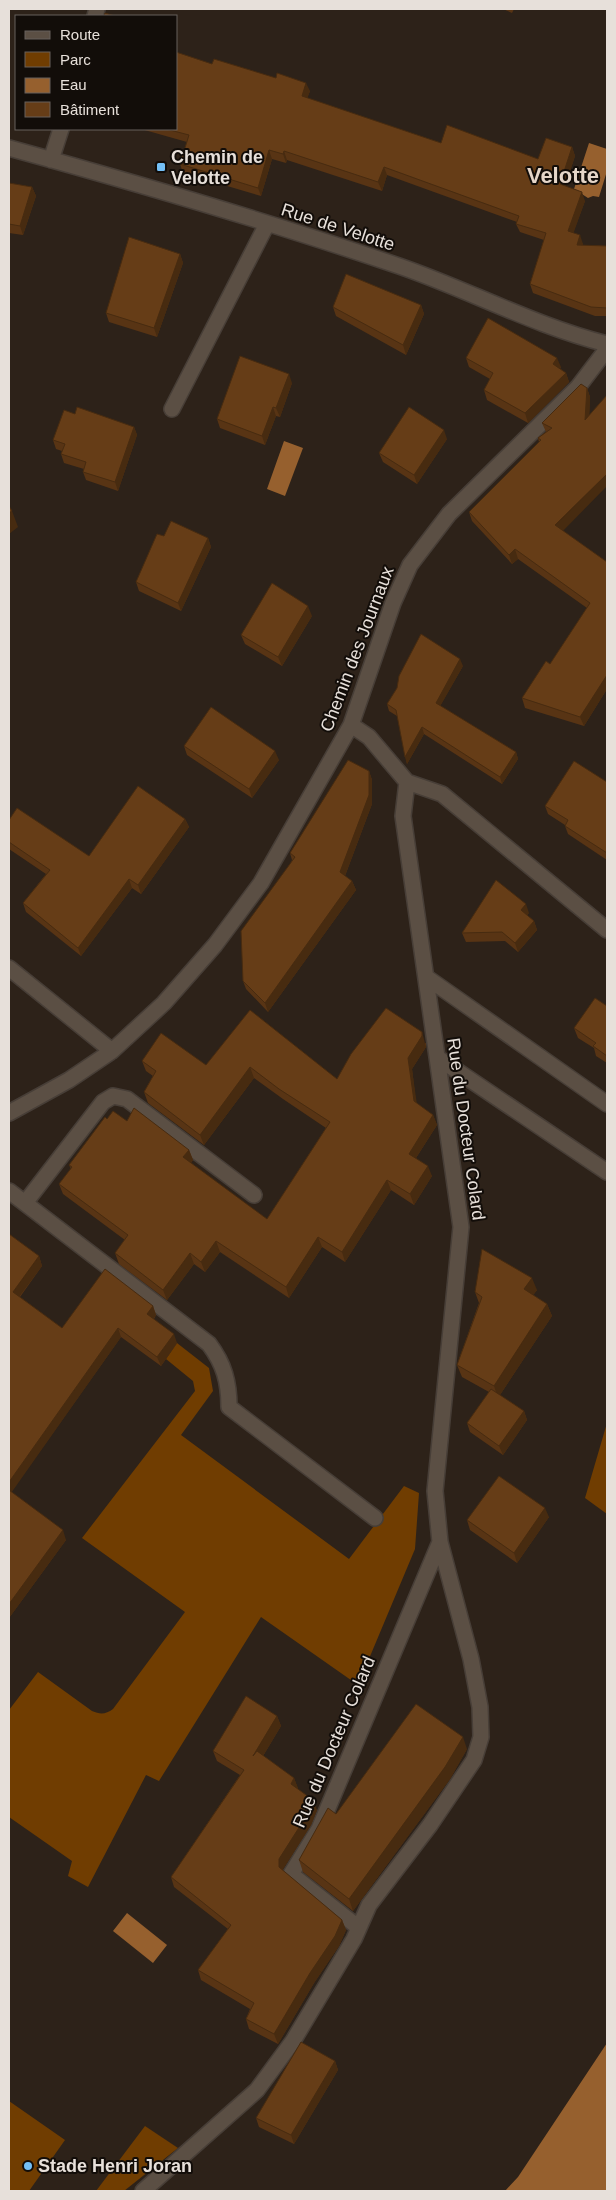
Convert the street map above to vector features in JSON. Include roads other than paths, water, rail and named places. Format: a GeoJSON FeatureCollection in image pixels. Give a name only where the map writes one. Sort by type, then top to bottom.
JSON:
{"type":"FeatureCollection","features":[{"type":"Feature","properties":{"kind":"street"},"geometry":{"type":"LineString","coordinates":[[51,160],[61,130]]}},
{"type":"Feature","properties":{"kind":"street","name":"Rue de Velotte"},"geometry":{"type":"LineString","coordinates":[[9,148],[267,224],[401,267],[565,333],[607,344]]}},
{"type":"Feature","properties":{"kind":"street"},"geometry":{"type":"LineString","coordinates":[[172,408],[267,224]]}},
{"type":"Feature","properties":{"kind":"street","name":"Chemin des Journaux"},"geometry":{"type":"LineString","coordinates":[[9,1113],[70,1080],[112,1051],[164,1003],[215,946],[256,891],[351,725],[393,603],[410,565],[449,514],[578,387],[607,349]]}},
{"type":"Feature","properties":{"kind":"street"},"geometry":{"type":"LineString","coordinates":[[351,725],[368,737],[407,782],[442,794],[607,930]]}},
{"type":"Feature","properties":{"kind":"street","name":"Rue du Docteur Colard"},"geometry":{"type":"LineString","coordinates":[[143,2191],[257,2090],[292,2041],[359,1928],[370,1905],[430,1825],[474,1760],[482,1737],[480,1707],[471,1659],[440,1542],[435,1491],[462,1227],[403,816],[407,782]]}},
{"type":"Feature","properties":{"kind":"street"},"geometry":{"type":"LineString","coordinates":[[9,968],[112,1051]]}},
{"type":"Feature","properties":{"kind":"street"},"geometry":{"type":"LineString","coordinates":[[426,977],[607,1104]]}},
{"type":"Feature","properties":{"kind":"street"},"geometry":{"type":"LineString","coordinates":[[438,1058],[607,1172]]}},
{"type":"Feature","properties":{"kind":"street"},"geometry":{"type":"LineString","coordinates":[[25,1203],[103,1102],[113,1096],[127,1099],[254,1195]]}},
{"type":"Feature","properties":{"kind":"street"},"geometry":{"type":"LineString","coordinates":[[9,1191],[209,1344],[220,1359],[226,1376],[229,1407],[375,1518]]}},
{"type":"Feature","properties":{"kind":"street","name":"Rue du Docteur Colard"},"geometry":{"type":"LineString","coordinates":[[359,1928],[292,1874],[319,1829],[440,1542]]}},
{"type":"Feature","properties":{"kind":"water"},"geometry":{"type":"Polygon","coordinates":[[[589,143],[607,149],[607,171],[599,197],[593,196],[588,198],[574,189],[589,143]]]}},
{"type":"Feature","properties":{"kind":"water"},"geometry":{"type":"Polygon","coordinates":[[[284,441],[303,448],[285,496],[267,489],[284,441]]]}},
{"type":"Feature","properties":{"kind":"water"},"geometry":{"type":"Polygon","coordinates":[[[127,1913],[167,1945],[153,1963],[113,1931],[127,1913]]]}},
{"type":"Feature","properties":{"kind":"water"},"geometry":{"type":"Polygon","coordinates":[[[607,2043],[607,2191],[505,2191],[518,2177],[607,2043]]]}},
{"type":"Feature","properties":{"kind":"place","name":"Chemin de Velotte"},"geometry":{"type":"Point","coordinates":[161,167]}},
{"type":"Feature","properties":{"kind":"place","name":"Stade Henri Joran"},"geometry":{"type":"Point","coordinates":[28,2166]}},
{"type":"Feature","properties":{"kind":"district","name":"Velotte"},"geometry":{"type":"Point","coordinates":[563,175]}}]}
